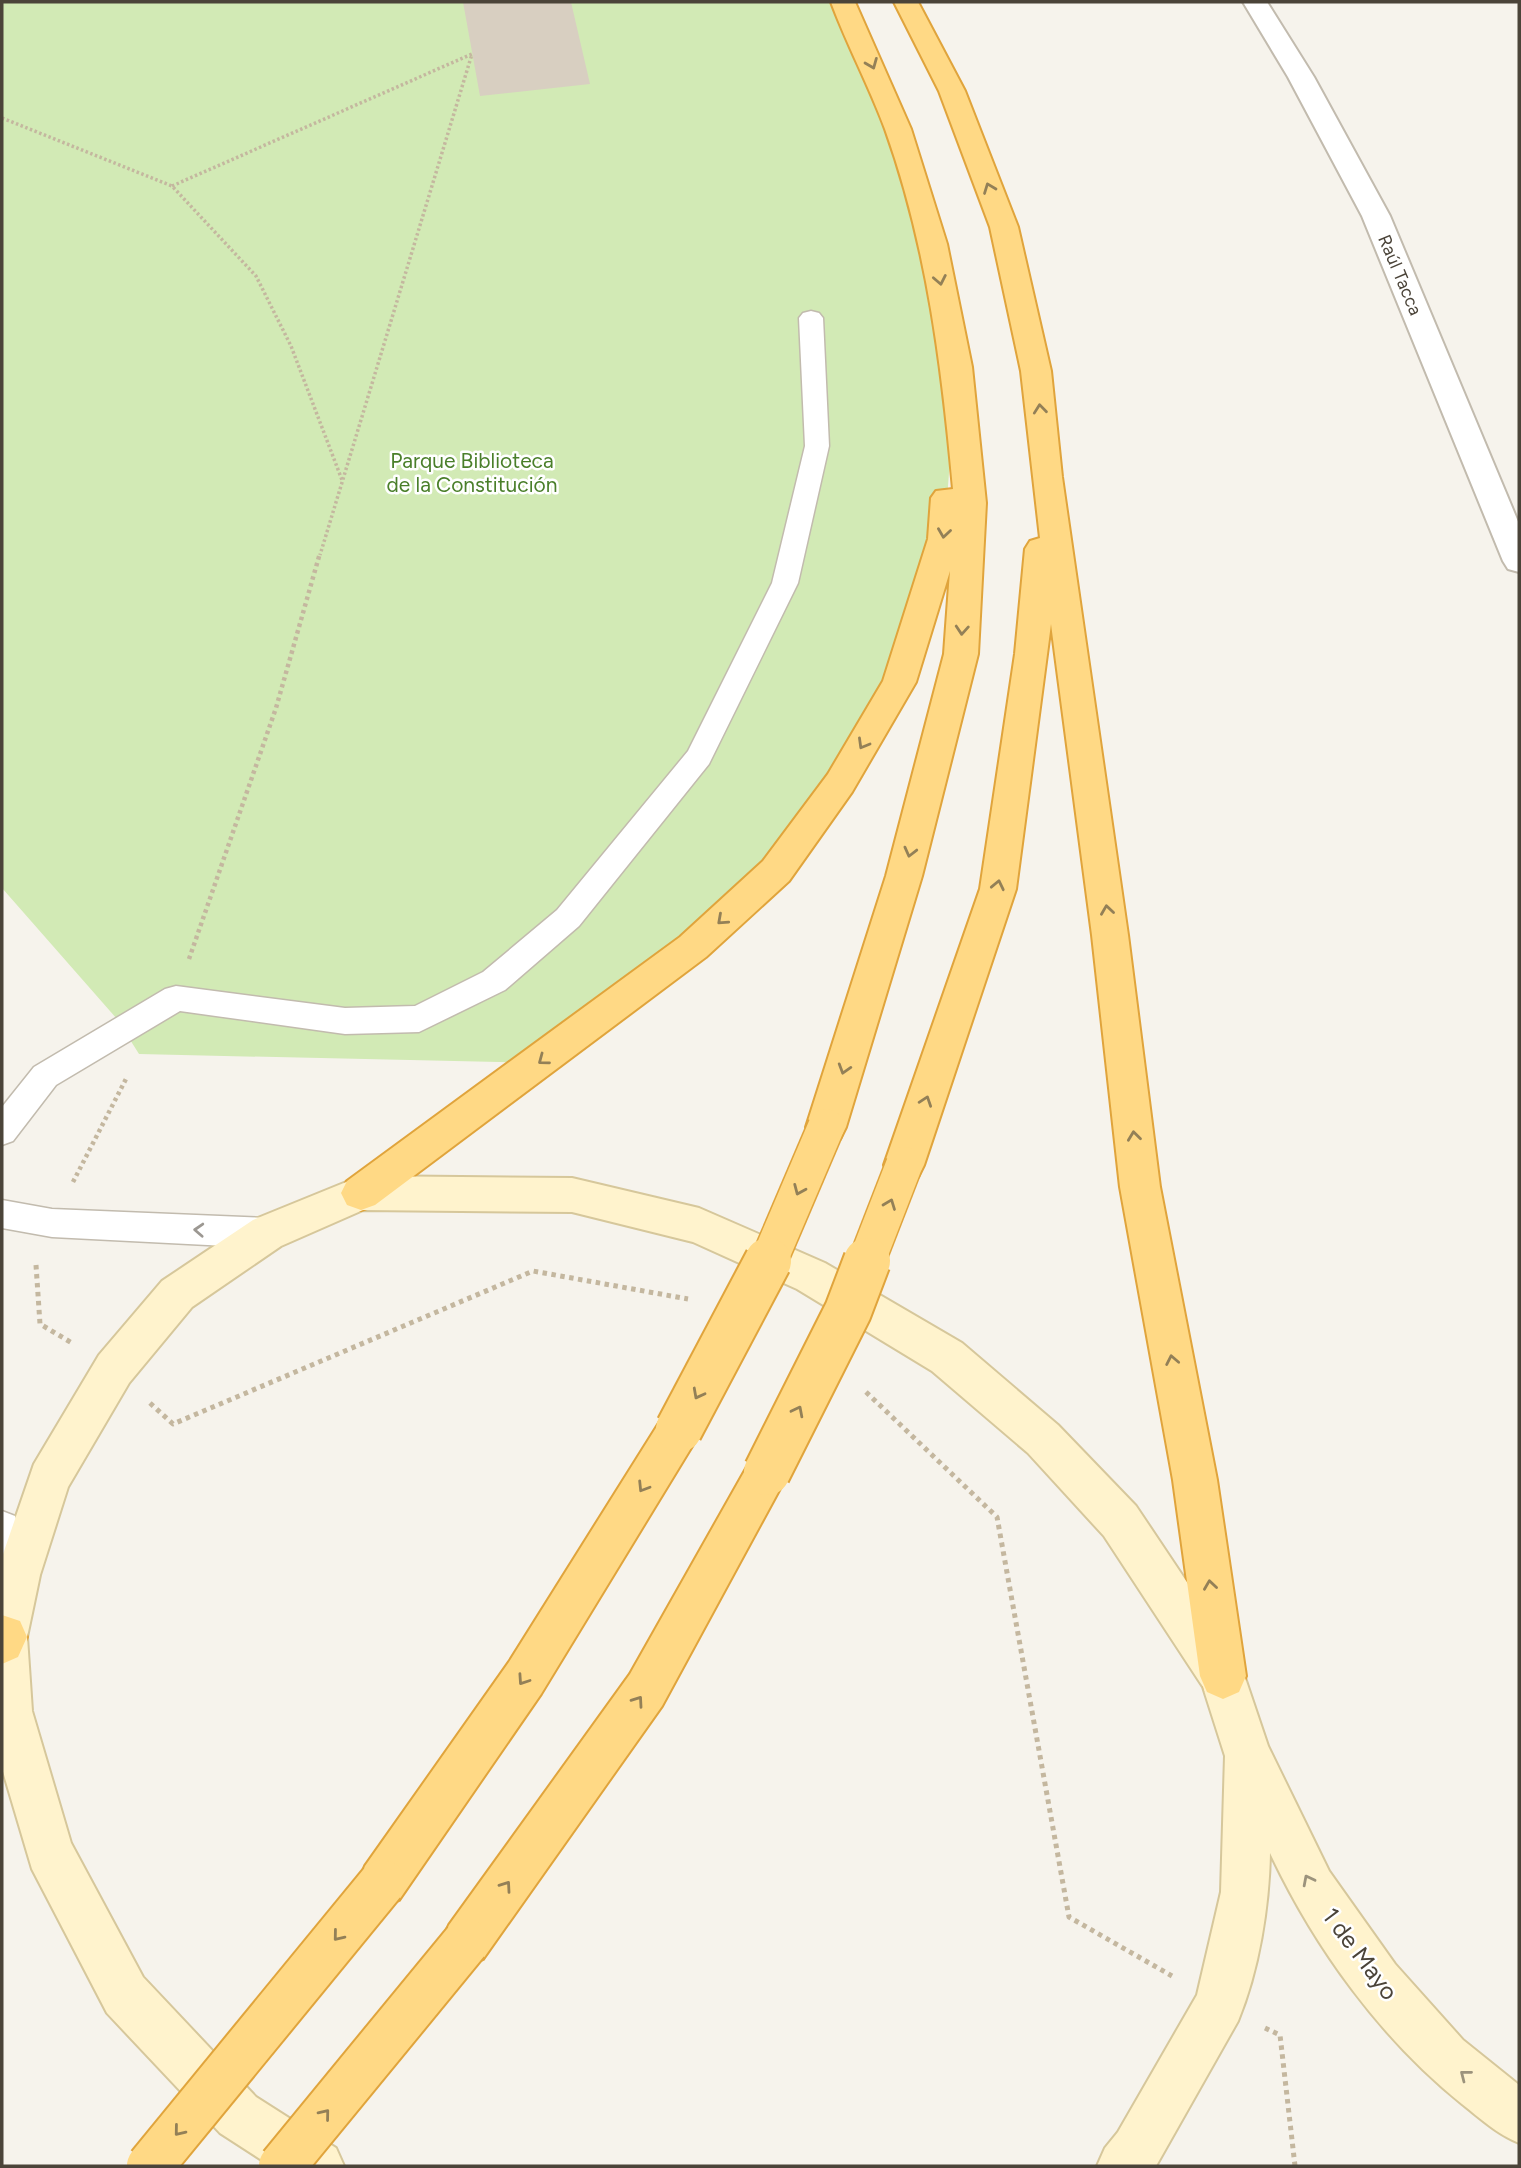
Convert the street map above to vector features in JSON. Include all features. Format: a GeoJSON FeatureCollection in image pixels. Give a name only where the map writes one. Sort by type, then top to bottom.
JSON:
{"type":"FeatureCollection","features":[{"type":"Feature","properties":{"kind":"highway"},"geometry":{"type":"LineString","coordinates":[[150,2166],[382,1883],[525,1678],[679,1429],[765,1269],[826,1127],[904,876],[961,654],[970,503],[957,367],[933,244],[898,130],[844,2]]}},
{"type":"Feature","properties":{"kind":"highway"},"geometry":{"type":"LineString","coordinates":[[906,2],[952,91],[1003,228],[1036,371],[1047,477],[1110,936],[1140,1187],[1195,1480],[1223,1676]]}},
{"type":"Feature","properties":{"kind":"highway"},"geometry":{"type":"LineString","coordinates":[[361,1193],[693,947],[776,871],[840,783],[900,682],[944,539],[957,367]]}},
{"type":"Feature","properties":{"kind":"highway"},"geometry":{"type":"LineString","coordinates":[[282,2166],[466,1942],[646,1690],[767,1472],[848,1311],[904,1166],[998,890],[1032,654],[1047,477]]}},
{"type":"Feature","properties":{"kind":"main road"},"geometry":{"type":"LineString","coordinates":[[318,2166],[238,2115],[125,1995],[49,1852],[9,1712],[3,1639],[18,1575],[49,1479],[114,1369],[177,1294],[267,1233],[361,1193],[572,1195],[699,1226],[811,1276],[947,1357],[1044,1439],[1120,1521],[1223,1676],[1248,1756],[1245,1892],[1220,2003],[1123,2166]]}},
{"type":"Feature","properties":{"kind":"main road","name":"1 de Mayo"},"geometry":{"type":"LineString","coordinates":[[1248,1756],[1312,1888],[1377,1982],[1445,2059],[1519,2117]]}},
{"type":"Feature","properties":{"kind":"street","name":"Raúl Tacca"},"geometry":{"type":"LineString","coordinates":[[1255,2],[1301,77],[1376,216],[1519,561]]}},
{"type":"Feature","properties":{"kind":"lane"},"geometry":{"type":"LineString","coordinates":[[2,1131],[45,1076],[176,998],[345,1021],[419,1019],[494,981],[568,918],[699,757],[785,583],[817,446],[811,318]]}},
{"type":"Feature","properties":{"kind":"lane"},"geometry":{"type":"LineString","coordinates":[[2,1214],[52,1223],[267,1233]]}},
{"type":"Feature","properties":{"kind":"lane"},"geometry":{"type":"LineString","coordinates":[[2,1528],[18,1575]]}},
{"type":"Feature","properties":{"kind":"path"},"geometry":{"type":"LineString","coordinates":[[2,118],[172,187],[256,276],[291,346],[343,481]]}},
{"type":"Feature","properties":{"kind":"green space","name":"Parque Biblioteca de la Constitución"},"geometry":{"type":"Polygon","coordinates":[[[2,2],[843,2],[857,28],[957,367],[944,539],[899,682],[776,871],[539,1063],[139,1054],[117,1019],[2,888],[2,2]]]}},
{"type":"Feature","properties":{"kind":"building"},"geometry":{"type":"Polygon","coordinates":[[[463,2],[571,2],[590,84],[480,96],[463,2]]]}}]}
